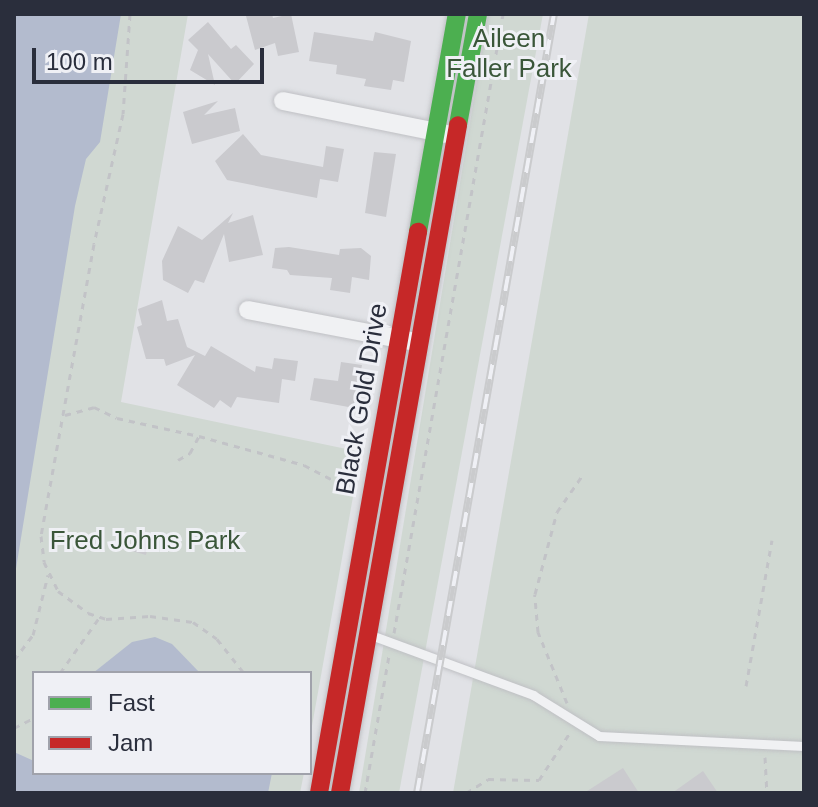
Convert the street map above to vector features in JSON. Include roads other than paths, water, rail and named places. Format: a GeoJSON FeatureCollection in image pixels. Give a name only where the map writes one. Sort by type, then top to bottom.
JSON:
{"type":"FeatureCollection","features":[{"type":"Feature","properties":{"kind":"main road","name":"Black Gold Drive"},"geometry":{"type":"LineString","coordinates":[[319,793],[457,14]]}},
{"type":"Feature","properties":{"kind":"main road","name":"Black Gold Drive"},"geometry":{"type":"LineString","coordinates":[[340,793],[478,14]]}},
{"type":"Feature","properties":{"kind":"street"},"geometry":{"type":"LineString","coordinates":[[283,101],[457,136]]}},
{"type":"Feature","properties":{"kind":"street"},"geometry":{"type":"LineString","coordinates":[[248,310],[420,343]]}},
{"type":"Feature","properties":{"kind":"lane"},"geometry":{"type":"LineString","coordinates":[[368,634],[533,695],[571,723],[599,736],[764,748],[804,746]]}},
{"type":"Feature","properties":{"kind":"water"},"geometry":{"type":"Polygon","coordinates":[[[14,14],[121,14],[100,142],[86,159],[75,206],[14,581],[14,14]]]}},
{"type":"Feature","properties":{"kind":"water"},"geometry":{"type":"Polygon","coordinates":[[[155,637],[172,644],[198,671],[96,671],[132,642],[155,637]]]}},
{"type":"Feature","properties":{"kind":"water"},"geometry":{"type":"Polygon","coordinates":[[[14,752],[32,760],[32,775],[272,775],[268,793],[14,793],[14,752]]]}},
{"type":"Feature","properties":{"kind":"railway"},"geometry":{"type":"LineString","coordinates":[[417,793],[554,14]]}},
{"type":"Feature","properties":{"kind":"park label","name":"Aileen Faller Park"},"geometry":{"type":"Point","coordinates":[509,54]}},
{"type":"Feature","properties":{"kind":"park label","name":"Fred Johns Park"},"geometry":{"type":"Point","coordinates":[145,541]}}]}
